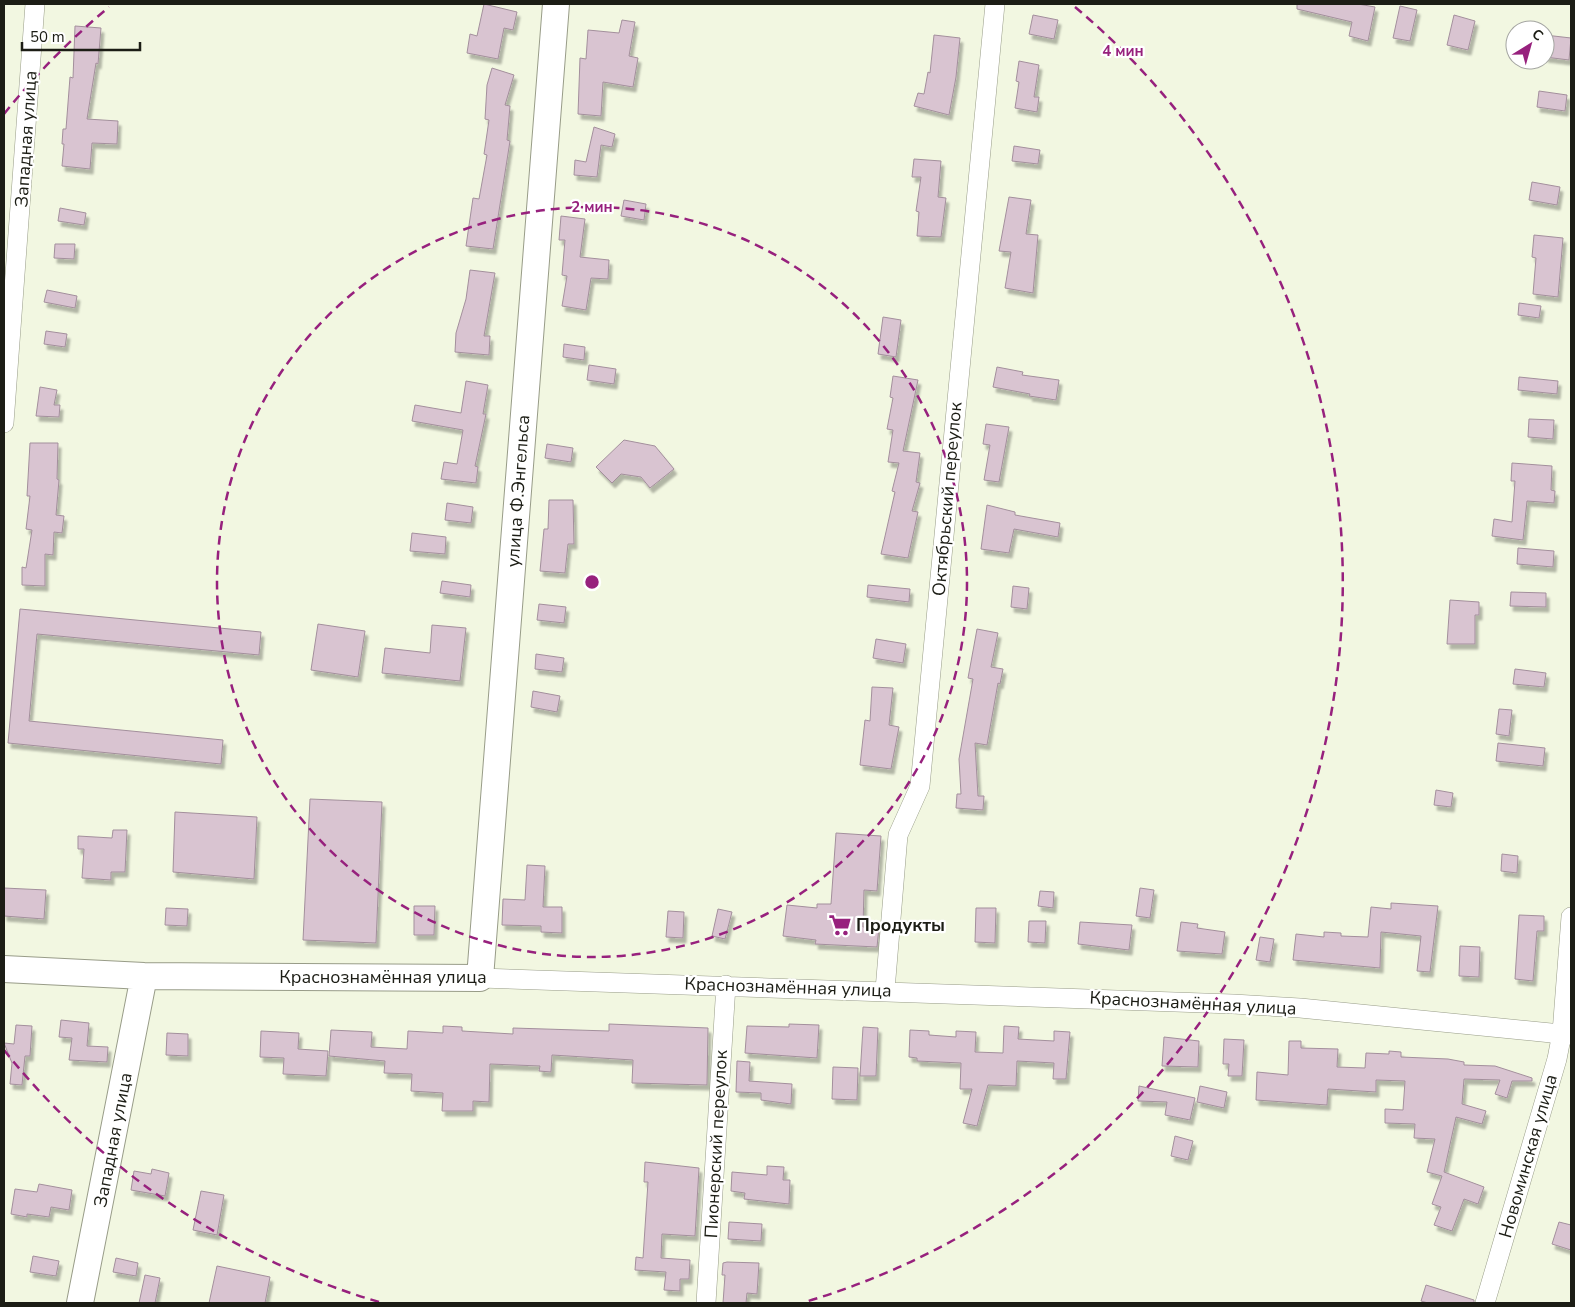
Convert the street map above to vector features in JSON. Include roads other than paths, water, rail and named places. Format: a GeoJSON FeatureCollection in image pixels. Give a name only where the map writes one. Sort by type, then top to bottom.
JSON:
{"type":"FeatureCollection","features":[{"type":"Feature","properties":{"kind":"main road","name":"улица Ф.Энгельса"},"geometry":{"type":"LineString","coordinates":[[480,978],[556,4]]}},
{"type":"Feature","properties":{"kind":"main road","name":"Краснознамённая улица"},"geometry":{"type":"LineString","coordinates":[[4,969],[144,976],[480,978]]}},
{"type":"Feature","properties":{"kind":"main road","name":"Западная улица"},"geometry":{"type":"LineString","coordinates":[[80,1303],[144,976]]}},
{"type":"Feature","properties":{"kind":"street","name":"Западная улица"},"geometry":{"type":"LineString","coordinates":[[4,423],[35,4]]}},
{"type":"Feature","properties":{"kind":"street","name":"Октябрьский переулок"},"geometry":{"type":"LineString","coordinates":[[885,990],[898,834],[920,786],[995,4]]}},
{"type":"Feature","properties":{"kind":"street","name":"Новоминская улица"},"geometry":{"type":"LineString","coordinates":[[1485,1303],[1567,1034],[1571,917]]}},
{"type":"Feature","properties":{"kind":"street","name":"Краснознамённая улица"},"geometry":{"type":"LineString","coordinates":[[480,978],[885,990],[1300,1008],[1567,1034]]}},
{"type":"Feature","properties":{"kind":"street","name":"Пионерский переулок"},"geometry":{"type":"LineString","coordinates":[[706,1303],[726,985]]}},
{"type":"Feature","properties":{"kind":"place","name":"Продукты"},"geometry":{"type":"Point","coordinates":[840,925]}}]}
